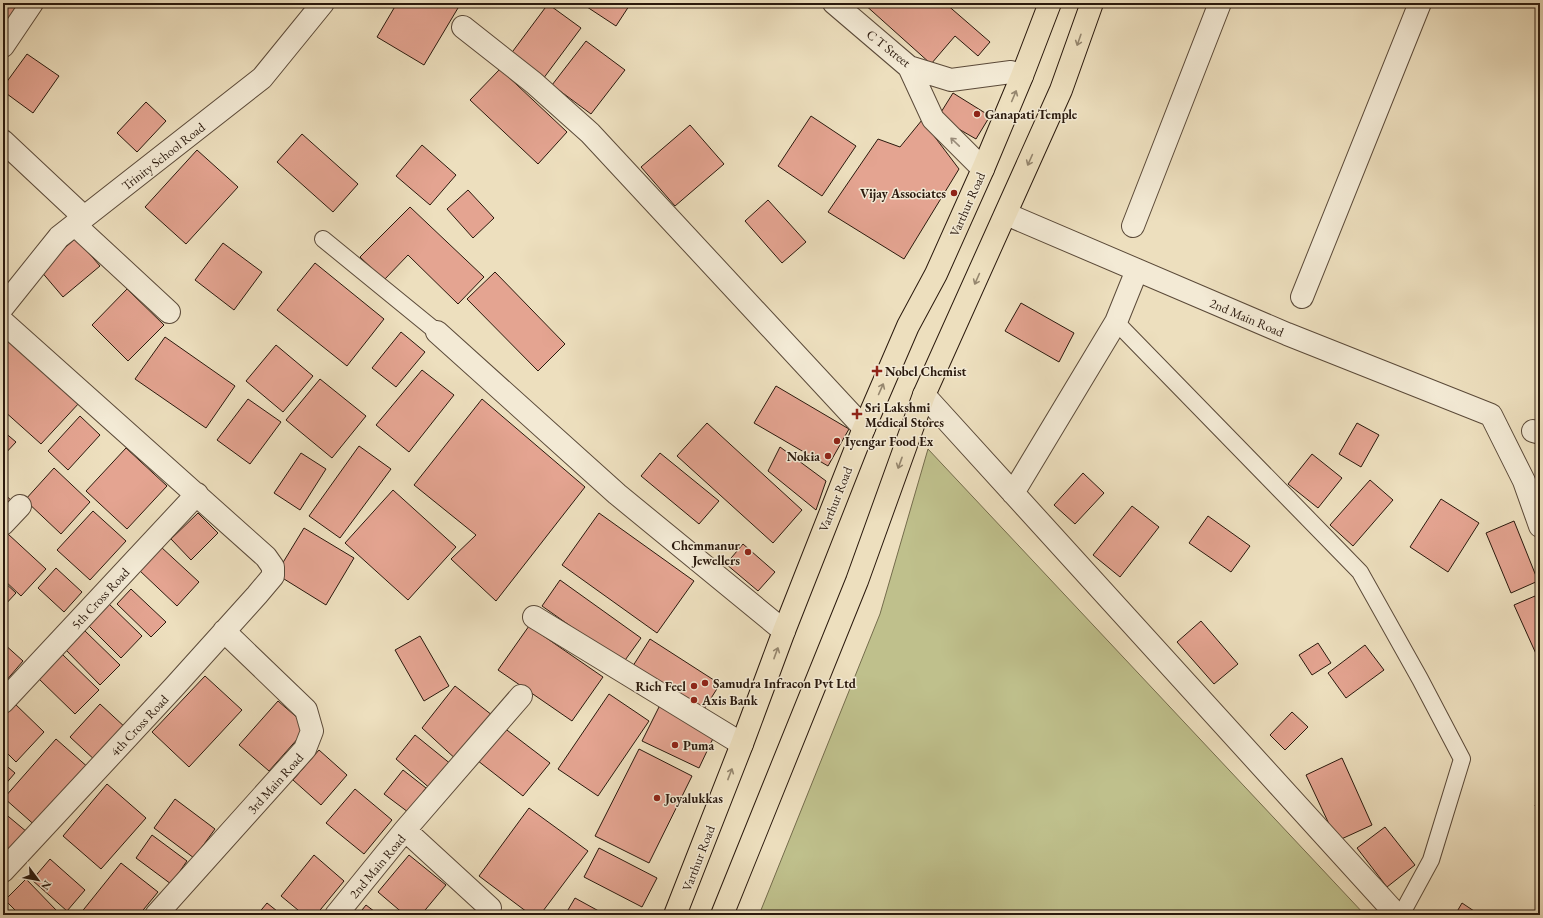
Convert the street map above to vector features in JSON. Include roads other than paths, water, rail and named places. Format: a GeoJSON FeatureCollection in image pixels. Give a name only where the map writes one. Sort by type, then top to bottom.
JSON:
{"type":"FeatureCollection","features":[{"type":"Feature","properties":{"kind":"main road","name":"Varthur Road"},"geometry":{"type":"LineString","coordinates":[[675,915],[864,428],[908,326],[936,274],[983,169],[1022,76],[1050,3]]}},
{"type":"Feature","properties":{"kind":"main road"},"geometry":{"type":"LineString","coordinates":[[722,915],[857,582],[924,394],[1062,90],[1092,3]]}},
{"type":"Feature","properties":{"kind":"street"},"geometry":{"type":"LineString","coordinates":[[3,46],[32,3]]}},
{"type":"Feature","properties":{"kind":"street","name":"Trinity School Road"},"geometry":{"type":"LineString","coordinates":[[3,307],[59,237],[262,78],[323,3]]}},
{"type":"Feature","properties":{"kind":"street","name":"C T Street"},"geometry":{"type":"LineString","coordinates":[[834,3],[909,66],[951,80],[1011,72],[1022,76]]}},
{"type":"Feature","properties":{"kind":"street"},"geometry":{"type":"LineString","coordinates":[[1133,226],[1220,3]]}},
{"type":"Feature","properties":{"kind":"street"},"geometry":{"type":"LineString","coordinates":[[1302,297],[1420,3]]}},
{"type":"Feature","properties":{"kind":"street"},"geometry":{"type":"LineString","coordinates":[[463,27],[534,83],[590,133],[864,428]]}},
{"type":"Feature","properties":{"kind":"street"},"geometry":{"type":"LineString","coordinates":[[909,66],[933,119],[983,169]]}},
{"type":"Feature","properties":{"kind":"street"},"geometry":{"type":"LineString","coordinates":[[3,141],[169,312]]}},
{"type":"Feature","properties":{"kind":"street","name":"2nd Main Road"},"geometry":{"type":"LineString","coordinates":[[1006,214],[1288,334],[1491,415],[1524,481],[1540,526]]}},
{"type":"Feature","properties":{"kind":"street"},"geometry":{"type":"LineString","coordinates":[[1013,493],[1116,322],[1137,270]]}},
{"type":"Feature","properties":{"kind":"street"},"geometry":{"type":"LineString","coordinates":[[3,322],[197,494]]}},
{"type":"Feature","properties":{"kind":"street"},"geometry":{"type":"LineString","coordinates":[[437,332],[617,494],[784,631]]}},
{"type":"Feature","properties":{"kind":"street"},"geometry":{"type":"LineString","coordinates":[[924,394],[1397,915]]}},
{"type":"Feature","properties":{"kind":"street","name":"4th Cross Road"},"geometry":{"type":"LineString","coordinates":[[3,870],[144,719],[272,576],[273,567],[266,556],[197,494]]}},
{"type":"Feature","properties":{"kind":"street","name":"5th Cross Road"},"geometry":{"type":"LineString","coordinates":[[3,702],[197,494]]}},
{"type":"Feature","properties":{"kind":"street"},"geometry":{"type":"LineString","coordinates":[[3,524],[20,506]]}},
{"type":"Feature","properties":{"kind":"street"},"geometry":{"type":"LineString","coordinates":[[534,617],[742,744]]}},
{"type":"Feature","properties":{"kind":"street","name":"3rd Main Road"},"geometry":{"type":"LineString","coordinates":[[156,915],[305,749],[312,732],[306,710],[224,631]]}},
{"type":"Feature","properties":{"kind":"street"},"geometry":{"type":"LineString","coordinates":[[405,830],[521,696]]}},
{"type":"Feature","properties":{"kind":"street","name":"2nd Main Road"},"geometry":{"type":"LineString","coordinates":[[336,915],[405,830],[491,913]]}},
{"type":"Feature","properties":{"kind":"lane"},"geometry":{"type":"LineString","coordinates":[[323,239],[437,332]]}},
{"type":"Feature","properties":{"kind":"lane"},"geometry":{"type":"LineString","coordinates":[[1116,322],[1360,572],[1420,679],[1462,759],[1431,860],[1401,915]]}},
{"type":"Feature","properties":{"kind":"place","name":"Ganapati Temple"},"geometry":{"type":"Point","coordinates":[977,114]}},
{"type":"Feature","properties":{"kind":"place","name":"Vijay Associates"},"geometry":{"type":"Point","coordinates":[954,193]}},
{"type":"Feature","properties":{"kind":"place","name":"Nobel Chemist"},"geometry":{"type":"Point","coordinates":[877,371]}},
{"type":"Feature","properties":{"kind":"place","name":"Sri Lakshmi Medical Stores"},"geometry":{"type":"Point","coordinates":[857,414]}},
{"type":"Feature","properties":{"kind":"place","name":"Iyengar Food Ex"},"geometry":{"type":"Point","coordinates":[837,441]}},
{"type":"Feature","properties":{"kind":"place","name":"Nokia"},"geometry":{"type":"Point","coordinates":[828,456]}},
{"type":"Feature","properties":{"kind":"place","name":"Chemmanur Jewellers"},"geometry":{"type":"Point","coordinates":[748,552]}},
{"type":"Feature","properties":{"kind":"place","name":"Samudra Infracon Pvt Ltd"},"geometry":{"type":"Point","coordinates":[705,683]}},
{"type":"Feature","properties":{"kind":"place","name":"Rich Feel"},"geometry":{"type":"Point","coordinates":[694,686]}},
{"type":"Feature","properties":{"kind":"place","name":"Axis Bank"},"geometry":{"type":"Point","coordinates":[694,700]}},
{"type":"Feature","properties":{"kind":"place","name":"Puma"},"geometry":{"type":"Point","coordinates":[675,745]}},
{"type":"Feature","properties":{"kind":"place","name":"Joyalukkas"},"geometry":{"type":"Point","coordinates":[657,798]}}]}
